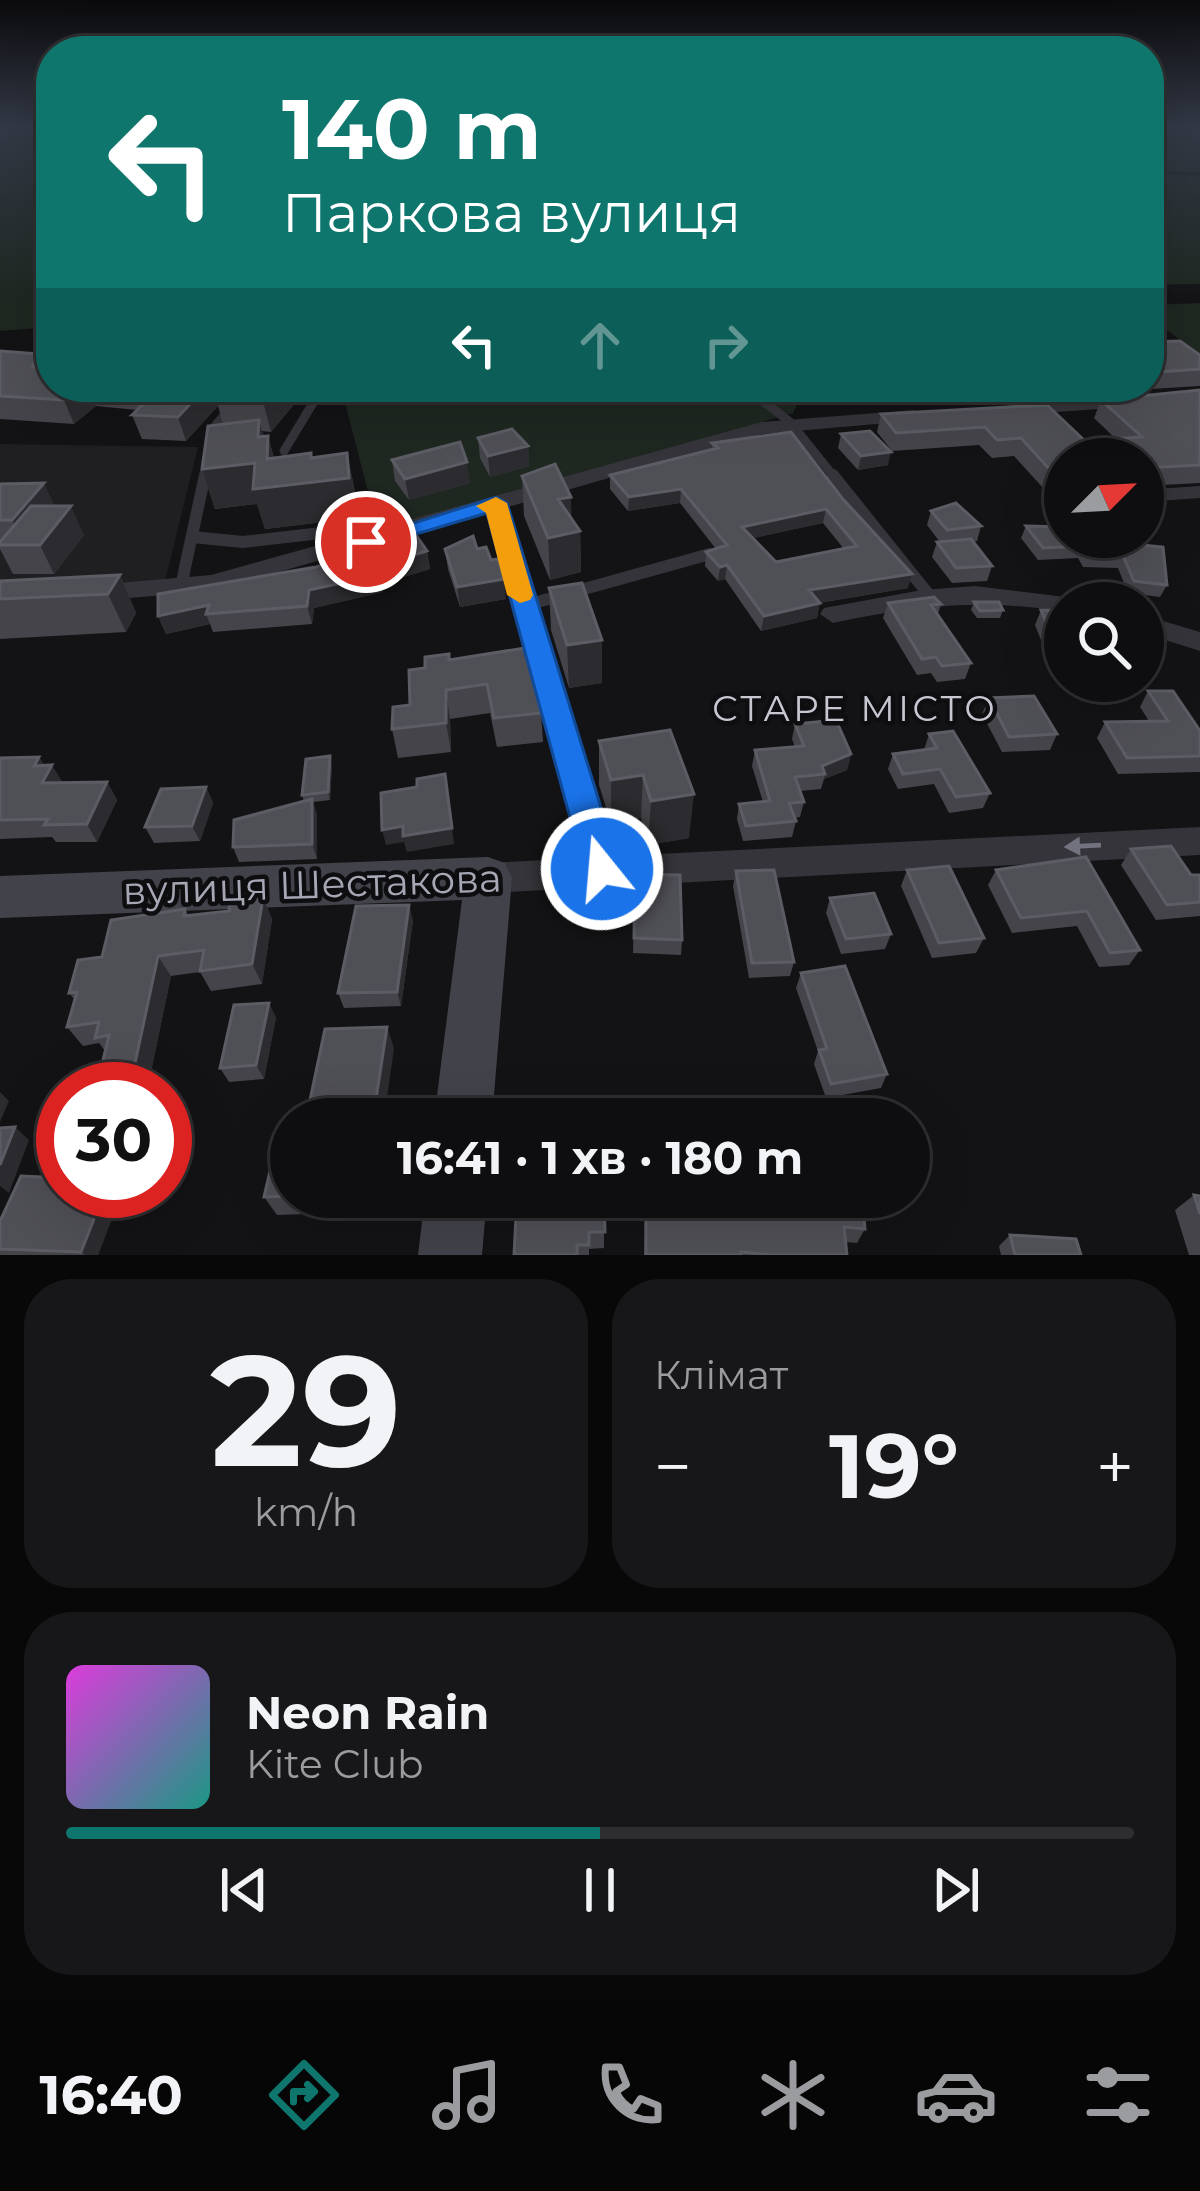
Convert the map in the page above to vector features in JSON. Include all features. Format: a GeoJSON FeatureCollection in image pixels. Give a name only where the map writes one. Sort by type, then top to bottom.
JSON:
{"type":"FeatureCollection","features":[{"type":"Feature","properties":{"kind":"street"},"geometry":{"type":"LineString","coordinates":[[1164,398],[1200,396]]}},
{"type":"Feature","properties":{"kind":"street"},"geometry":{"type":"LineString","coordinates":[[980,411],[1112,402]]}},
{"type":"Feature","properties":{"kind":"street"},"geometry":{"type":"LineString","coordinates":[[71,594],[212,583],[790,422],[933,414]]}},
{"type":"Feature","properties":{"kind":"street"},"geometry":{"type":"LineString","coordinates":[[496,503],[602,869]]}},
{"type":"Feature","properties":{"kind":"street"},"geometry":{"type":"LineString","coordinates":[[832,614],[929,595],[1000,591],[1044,600]]}},
{"type":"Feature","properties":{"kind":"street"},"geometry":{"type":"LineString","coordinates":[[1164,631],[1200,642]]}},
{"type":"Feature","properties":{"kind":"street","name":"вулиця Шестакова"},"geometry":{"type":"LineString","coordinates":[[0,897],[488,878],[1200,841]]}},
{"type":"Feature","properties":{"kind":"street"},"geometry":{"type":"LineString","coordinates":[[466,1098],[488,878]]}},
{"type":"Feature","properties":{"kind":"street"},"geometry":{"type":"LineString","coordinates":[[450,1255],[454,1218]]}},
{"type":"Feature","properties":{"kind":"lane"},"geometry":{"type":"LineString","coordinates":[[0,362],[36,364]]}},
{"type":"Feature","properties":{"kind":"lane"},"geometry":{"type":"LineString","coordinates":[[181,586],[215,426],[235,402]]}},
{"type":"Feature","properties":{"kind":"lane"},"geometry":{"type":"LineString","coordinates":[[284,451],[314,402]]}},
{"type":"Feature","properties":{"kind":"lane"},"geometry":{"type":"LineString","coordinates":[[765,402],[790,422],[929,595]]}},
{"type":"Feature","properties":{"kind":"lane"},"geometry":{"type":"LineString","coordinates":[[1164,495],[1200,492]]}},
{"type":"Feature","properties":{"kind":"lane"},"geometry":{"type":"LineString","coordinates":[[192,537],[243,542],[347,530]]}},
{"type":"Feature","properties":{"kind":"lane"},"geometry":{"type":"LineString","coordinates":[[524,607],[710,554]]}},
{"type":"Feature","properties":{"kind":"shaded area"},"geometry":{"type":"Polygon","coordinates":[[[0,186],[36,186],[36,328],[0,331],[0,186]]]}},
{"type":"Feature","properties":{"kind":"shaded area"},"geometry":{"type":"Polygon","coordinates":[[[1164,186],[1200,186],[1200,284],[1164,285],[1164,186]]]}},
{"type":"Feature","properties":{"kind":"shaded area"},"geometry":{"type":"Polygon","coordinates":[[[1200,303],[1200,353],[1164,328],[1164,304],[1200,303]]]}},
{"type":"Feature","properties":{"kind":"shaded area"},"geometry":{"type":"Polygon","coordinates":[[[345,402],[798,402],[793,413],[378,530],[345,402]]]}},
{"type":"Feature","properties":{"kind":"shaded area"},"geometry":{"type":"Polygon","coordinates":[[[0,444],[198,447],[165,581],[0,587],[0,444]]]}},
{"type":"Feature","properties":{"kind":"building"},"geometry":{"type":"Polygon","coordinates":[[[1180,341],[1200,355],[1200,369],[1164,372],[1164,342],[1180,341]]]}},
{"type":"Feature","properties":{"kind":"building"},"geometry":{"type":"Polygon","coordinates":[[[0,351],[36,354],[36,398],[0,396],[0,351]]]}},
{"type":"Feature","properties":{"kind":"building"},"geometry":{"type":"Polygon","coordinates":[[[1200,390],[1200,465],[1164,467],[1164,438],[1128,438],[1142,437],[1103,402],[1164,402],[1164,394],[1200,390]]]}},
{"type":"Feature","properties":{"kind":"building"},"geometry":{"type":"Polygon","coordinates":[[[146,402],[192,402],[178,417],[132,415],[146,402]]]}},
{"type":"Feature","properties":{"kind":"building"},"geometry":{"type":"Polygon","coordinates":[[[1047,405],[1082,438],[1044,438],[1044,463],[1021,438],[997,440],[985,427],[896,433],[881,414],[1047,405]]]}},
{"type":"Feature","properties":{"kind":"building"},"geometry":{"type":"Polygon","coordinates":[[[259,420],[258,437],[268,436],[267,459],[347,453],[349,478],[253,489],[255,463],[202,469],[208,426],[259,420]]]}},
{"type":"Feature","properties":{"kind":"building"},"geometry":{"type":"Polygon","coordinates":[[[512,429],[528,446],[488,456],[478,438],[512,429]]]}},
{"type":"Feature","properties":{"kind":"building"},"geometry":{"type":"Polygon","coordinates":[[[870,431],[891,452],[861,456],[841,434],[870,431]]]}},
{"type":"Feature","properties":{"kind":"building"},"geometry":{"type":"Polygon","coordinates":[[[791,432],[842,498],[912,574],[809,590],[820,603],[764,616],[727,565],[720,567],[706,552],[727,545],[681,489],[629,497],[610,475],[718,448],[712,443],[791,432]],[[826,509],[742,527],[776,562],[857,546],[826,509]]]}},
{"type":"Feature","properties":{"kind":"building"},"geometry":{"type":"Polygon","coordinates":[[[460,442],[467,462],[405,479],[392,460],[460,442]]]}},
{"type":"Feature","properties":{"kind":"building"},"geometry":{"type":"Polygon","coordinates":[[[555,464],[571,497],[558,499],[580,531],[548,538],[522,476],[555,464]]]}},
{"type":"Feature","properties":{"kind":"building"},"geometry":{"type":"Polygon","coordinates":[[[44,483],[12,520],[0,520],[0,484],[44,483]]]}},
{"type":"Feature","properties":{"kind":"building"},"geometry":{"type":"Polygon","coordinates":[[[956,503],[981,526],[947,530],[931,511],[956,503]]]}},
{"type":"Feature","properties":{"kind":"building"},"geometry":{"type":"Polygon","coordinates":[[[31,506],[71,506],[40,545],[0,545],[0,542],[31,506]]]}},
{"type":"Feature","properties":{"kind":"building"},"geometry":{"type":"Polygon","coordinates":[[[409,525],[427,551],[374,567],[379,575],[309,590],[307,606],[206,614],[209,605],[158,616],[158,594],[316,567],[354,555],[348,540],[409,525]]]}},
{"type":"Feature","properties":{"kind":"building"},"geometry":{"type":"Polygon","coordinates":[[[1026,526],[1044,526],[1043,548],[1026,526]]]}},
{"type":"Feature","properties":{"kind":"building"},"geometry":{"type":"Polygon","coordinates":[[[473,536],[477,549],[486,547],[491,560],[498,559],[504,579],[457,587],[445,549],[473,536]]]}},
{"type":"Feature","properties":{"kind":"building"},"geometry":{"type":"Polygon","coordinates":[[[971,539],[992,566],[956,568],[937,542],[971,539]]]}},
{"type":"Feature","properties":{"kind":"building"},"geometry":{"type":"Polygon","coordinates":[[[1164,556],[1167,585],[1134,581],[1124,558],[1164,556]]]}},
{"type":"Feature","properties":{"kind":"building"},"geometry":{"type":"Polygon","coordinates":[[[120,575],[108,594],[0,599],[0,581],[120,575]]]}},
{"type":"Feature","properties":{"kind":"building"},"geometry":{"type":"Polygon","coordinates":[[[582,583],[602,640],[567,645],[549,588],[582,583]]]}},
{"type":"Feature","properties":{"kind":"building"},"geometry":{"type":"Polygon","coordinates":[[[934,597],[941,604],[931,605],[971,663],[942,666],[936,657],[922,659],[888,603],[934,597]]]}},
{"type":"Feature","properties":{"kind":"building"},"geometry":{"type":"Polygon","coordinates":[[[974,602],[999,602],[1003,610],[980,611],[974,602]]]}},
{"type":"Feature","properties":{"kind":"building"},"geometry":{"type":"Polygon","coordinates":[[[525,648],[541,713],[494,718],[487,684],[446,690],[446,723],[392,729],[393,707],[410,705],[409,670],[425,668],[425,657],[449,654],[449,660],[525,648]]]}},
{"type":"Feature","properties":{"kind":"building"},"geometry":{"type":"Polygon","coordinates":[[[1164,691],[1173,691],[1200,731],[1200,756],[1127,758],[1105,722],[1168,721],[1155,702],[1164,702],[1164,691]]]}},
{"type":"Feature","properties":{"kind":"building"},"geometry":{"type":"Polygon","coordinates":[[[1034,696],[1057,734],[1009,737],[989,698],[1034,696]]]}},
{"type":"Feature","properties":{"kind":"building"},"geometry":{"type":"Polygon","coordinates":[[[836,720],[851,754],[822,766],[825,774],[795,777],[804,802],[789,803],[796,821],[746,826],[739,804],[770,801],[755,750],[804,746],[795,724],[836,720]]]}},
{"type":"Feature","properties":{"kind":"building"},"geometry":{"type":"Polygon","coordinates":[[[670,730],[694,794],[651,801],[643,775],[611,780],[599,741],[670,730]]]}},
{"type":"Feature","properties":{"kind":"building"},"geometry":{"type":"Polygon","coordinates":[[[953,731],[990,793],[956,797],[940,769],[903,774],[893,754],[937,748],[929,734],[953,731]]]}},
{"type":"Feature","properties":{"kind":"building"},"geometry":{"type":"Polygon","coordinates":[[[330,756],[328,792],[302,795],[306,759],[330,756]]]}},
{"type":"Feature","properties":{"kind":"building"},"geometry":{"type":"Polygon","coordinates":[[[39,757],[34,766],[52,765],[42,783],[107,782],[87,824],[0,820],[0,758],[39,757]]]}},
{"type":"Feature","properties":{"kind":"building"},"geometry":{"type":"Polygon","coordinates":[[[445,774],[452,828],[403,836],[403,826],[382,830],[381,793],[417,787],[417,779],[445,774]]]}},
{"type":"Feature","properties":{"kind":"building"},"geometry":{"type":"Polygon","coordinates":[[[206,787],[192,826],[145,827],[161,789],[206,787]]]}},
{"type":"Feature","properties":{"kind":"building"},"geometry":{"type":"Polygon","coordinates":[[[312,799],[312,844],[233,847],[234,820],[312,799]]]}},
{"type":"Feature","properties":{"kind":"building"},"geometry":{"type":"Polygon","coordinates":[[[1171,846],[1191,875],[1200,875],[1200,902],[1167,905],[1131,849],[1171,846]]]}},
{"type":"Feature","properties":{"kind":"building"},"geometry":{"type":"Polygon","coordinates":[[[1086,857],[1140,950],[1110,953],[1087,911],[1021,918],[996,870],[1086,857]]]}},
{"type":"Feature","properties":{"kind":"building"},"geometry":{"type":"Polygon","coordinates":[[[949,866],[984,938],[939,943],[907,870],[949,866]]]}},
{"type":"Feature","properties":{"kind":"building"},"geometry":{"type":"Polygon","coordinates":[[[774,870],[794,962],[752,963],[736,871],[774,870]]]}},
{"type":"Feature","properties":{"kind":"building"},"geometry":{"type":"Polygon","coordinates":[[[635,874],[680,875],[682,940],[634,938],[635,874]]]}},
{"type":"Feature","properties":{"kind":"building"},"geometry":{"type":"Polygon","coordinates":[[[874,893],[891,934],[846,939],[830,898],[874,893]]]}},
{"type":"Feature","properties":{"kind":"building"},"geometry":{"type":"Polygon","coordinates":[[[263,898],[252,964],[200,971],[204,950],[158,956],[135,1062],[103,1062],[109,1035],[95,1038],[99,1022],[67,1027],[77,992],[69,993],[78,960],[102,957],[111,920],[185,909],[184,916],[229,911],[230,903],[263,898]]]}},
{"type":"Feature","properties":{"kind":"building"},"geometry":{"type":"Polygon","coordinates":[[[409,905],[397,992],[338,993],[356,906],[409,905]]]}},
{"type":"Feature","properties":{"kind":"building"},"geometry":{"type":"Polygon","coordinates":[[[845,966],[887,1074],[831,1084],[819,1050],[827,1049],[801,973],[845,966]]]}},
{"type":"Feature","properties":{"kind":"building"},"geometry":{"type":"Polygon","coordinates":[[[269,1003],[256,1065],[220,1068],[234,1005],[269,1003]]]}},
{"type":"Feature","properties":{"kind":"building"},"geometry":{"type":"Polygon","coordinates":[[[387,1027],[376,1098],[310,1098],[325,1029],[387,1027]]]}},
{"type":"Feature","properties":{"kind":"building"},"geometry":{"type":"Polygon","coordinates":[[[15,1127],[0,1165],[0,1128],[15,1127]]]}},
{"type":"Feature","properties":{"kind":"building"},"geometry":{"type":"Polygon","coordinates":[[[21,1176],[36,1177],[36,1218],[94,1218],[81,1252],[0,1249],[0,1221],[21,1176]]]}},
{"type":"Feature","properties":{"kind":"building"},"geometry":{"type":"Polygon","coordinates":[[[516,1218],[605,1218],[605,1232],[589,1232],[589,1245],[577,1245],[577,1255],[514,1255],[516,1218]]]}},
{"type":"Feature","properties":{"kind":"building"},"geometry":{"type":"Polygon","coordinates":[[[646,1218],[864,1218],[865,1229],[844,1227],[847,1255],[646,1255],[646,1218]]]}},
{"type":"Feature","properties":{"kind":"building"},"geometry":{"type":"Polygon","coordinates":[[[1010,1235],[1076,1239],[1081,1255],[1015,1255],[1010,1235]]]}},
{"type":"Feature","properties":{"kind":"slow traffic"},"geometry":{"type":"LineString","coordinates":[[487,506],[496,503],[520,595]]}},
{"type":"Feature","properties":{"kind":"district","name":"СТАРЕ МІСТО"},"geometry":{"type":"Point","coordinates":[855,708]}},
{"type":"Feature","properties":{"kind":"route"},"geometry":{"type":"LineString","coordinates":[[366,542],[496,503],[602,869]]}}]}
